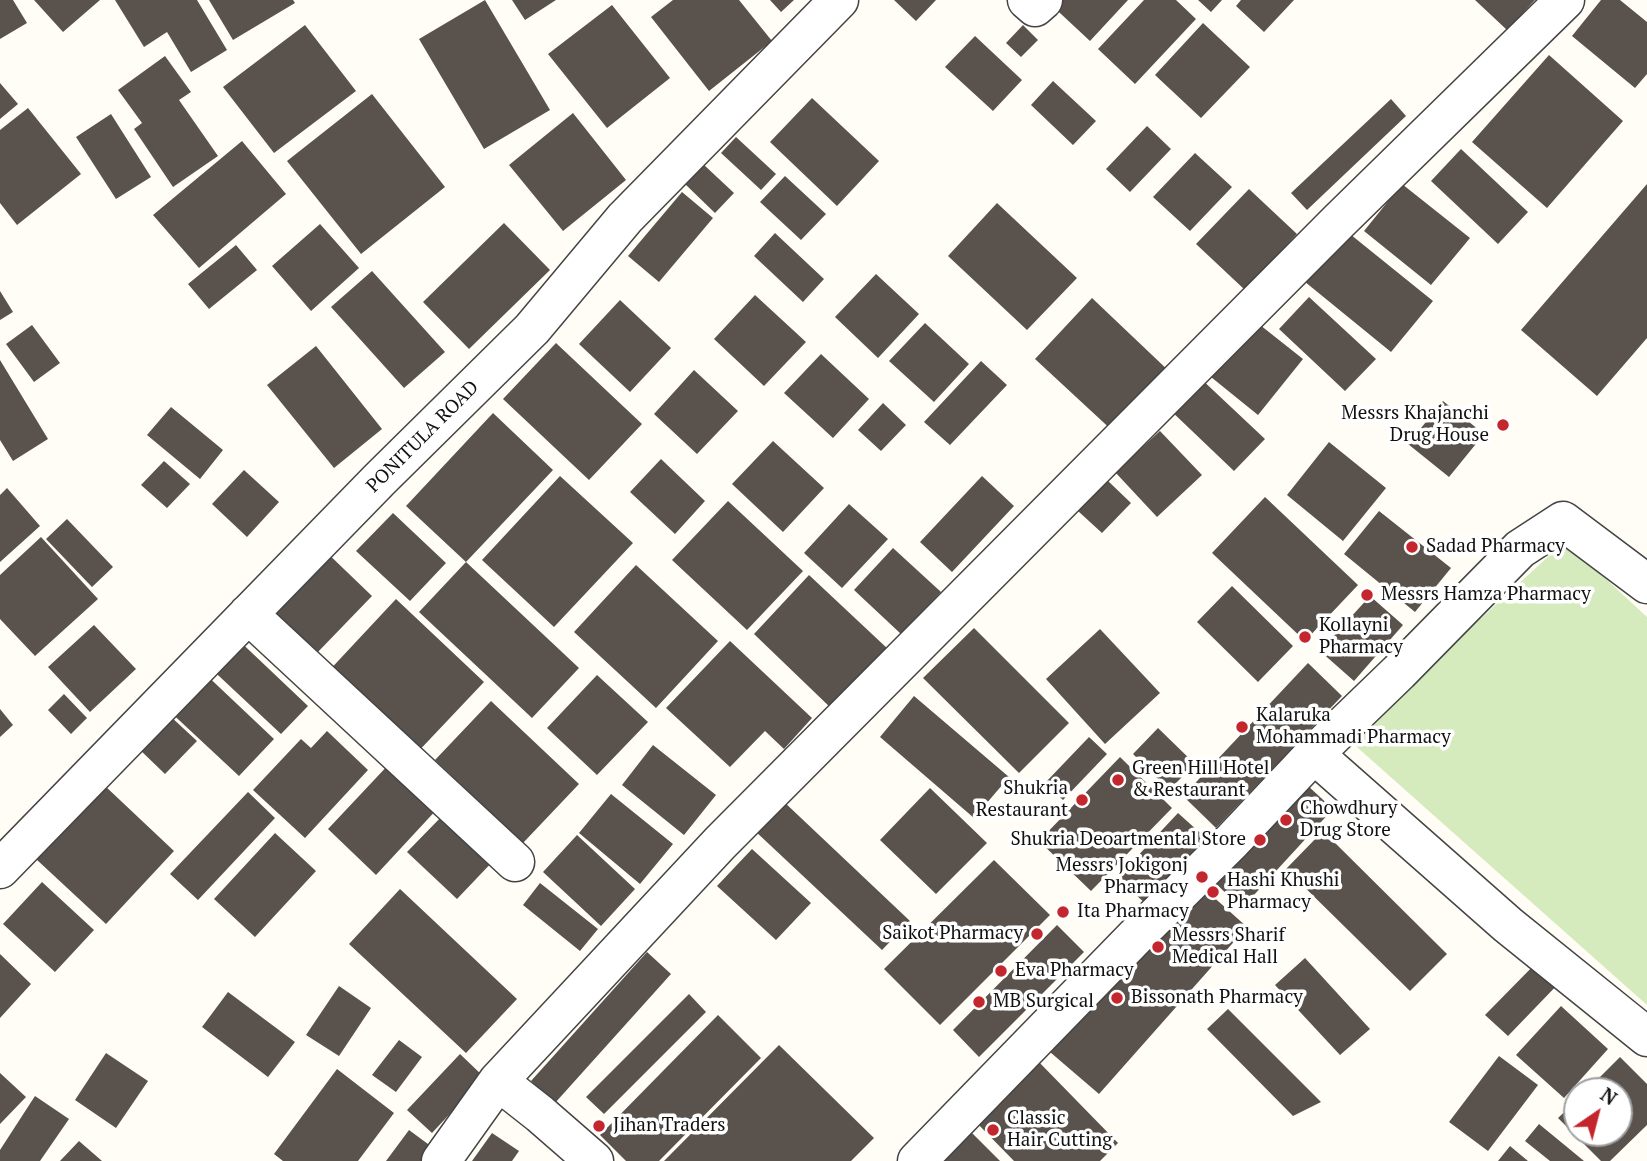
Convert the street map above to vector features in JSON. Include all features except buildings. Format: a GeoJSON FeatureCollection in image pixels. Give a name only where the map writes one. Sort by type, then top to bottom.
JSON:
{"type":"FeatureCollection","features":[{"type":"Feature","properties":{"kind":"street","name":"PONITULA ROAD"},"geometry":{"type":"LineString","coordinates":[[0,869],[380,479],[532,329],[625,218],[839,0]]}},
{"type":"Feature","properties":{"kind":"street"},"geometry":{"type":"LineString","coordinates":[[1027,0],[1035,7],[1043,0]]}},
{"type":"Feature","properties":{"kind":"street"},"geometry":{"type":"LineString","coordinates":[[441,1161],[498,1081],[720,843],[1339,221],[1565,0]]}},
{"type":"Feature","properties":{"kind":"street"},"geometry":{"type":"LineString","coordinates":[[917,1161],[1314,754],[1520,549],[1563,520],[1647,584]]}},
{"type":"Feature","properties":{"kind":"street"},"geometry":{"type":"LineString","coordinates":[[248,614],[515,862]]}},
{"type":"Feature","properties":{"kind":"street"},"geometry":{"type":"LineString","coordinates":[[1314,754],[1508,925],[1647,1037]]}},
{"type":"Feature","properties":{"kind":"street"},"geometry":{"type":"LineString","coordinates":[[498,1081],[594,1161]]}},
{"type":"Feature","properties":{"kind":"green space"},"geometry":{"type":"Polygon","coordinates":[[[1565,541],[1647,617],[1647,1005],[1349,740],[1565,541]]]}},
{"type":"Feature","properties":{"kind":"place","name":"Messrs Khajanchi Drug House"},"geometry":{"type":"Point","coordinates":[1503,425]}},
{"type":"Feature","properties":{"kind":"place","name":"Sadad Pharmacy"},"geometry":{"type":"Point","coordinates":[1412,547]}},
{"type":"Feature","properties":{"kind":"place","name":"Messrs Hamza Pharmacy"},"geometry":{"type":"Point","coordinates":[1367,595]}},
{"type":"Feature","properties":{"kind":"place","name":"Kollayni Pharmacy"},"geometry":{"type":"Point","coordinates":[1305,637]}},
{"type":"Feature","properties":{"kind":"place","name":"Kalaruka Mohammadi Pharmacy"},"geometry":{"type":"Point","coordinates":[1242,727]}},
{"type":"Feature","properties":{"kind":"place","name":"Green Hill Hotel & Restaurant"},"geometry":{"type":"Point","coordinates":[1118,780]}},
{"type":"Feature","properties":{"kind":"place","name":"Shukria Restaurant"},"geometry":{"type":"Point","coordinates":[1082,800]}},
{"type":"Feature","properties":{"kind":"place","name":"Chowdhury Drug Store"},"geometry":{"type":"Point","coordinates":[1286,820]}},
{"type":"Feature","properties":{"kind":"place","name":"Shukria Deoartmental Store"},"geometry":{"type":"Point","coordinates":[1260,840]}},
{"type":"Feature","properties":{"kind":"place","name":"Messrs Jokigonj Pharmacy"},"geometry":{"type":"Point","coordinates":[1202,877]}},
{"type":"Feature","properties":{"kind":"place","name":"Hashi Khushi Pharmacy"},"geometry":{"type":"Point","coordinates":[1213,892]}},
{"type":"Feature","properties":{"kind":"place","name":"Ita Pharmacy"},"geometry":{"type":"Point","coordinates":[1063,912]}},
{"type":"Feature","properties":{"kind":"place","name":"Saikot Pharmacy"},"geometry":{"type":"Point","coordinates":[1037,934]}},
{"type":"Feature","properties":{"kind":"place","name":"Messrs Sharif Medical Hall"},"geometry":{"type":"Point","coordinates":[1158,947]}},
{"type":"Feature","properties":{"kind":"place","name":"Eva Pharmacy"},"geometry":{"type":"Point","coordinates":[1001,971]}},
{"type":"Feature","properties":{"kind":"place","name":"Bissonath Pharmacy"},"geometry":{"type":"Point","coordinates":[1117,998]}},
{"type":"Feature","properties":{"kind":"place","name":"MB Surgical"},"geometry":{"type":"Point","coordinates":[979,1002]}},
{"type":"Feature","properties":{"kind":"place","name":"Jihan Traders"},"geometry":{"type":"Point","coordinates":[599,1126]}},
{"type":"Feature","properties":{"kind":"place","name":"Classic Hair Cutting"},"geometry":{"type":"Point","coordinates":[993,1130]}}]}
